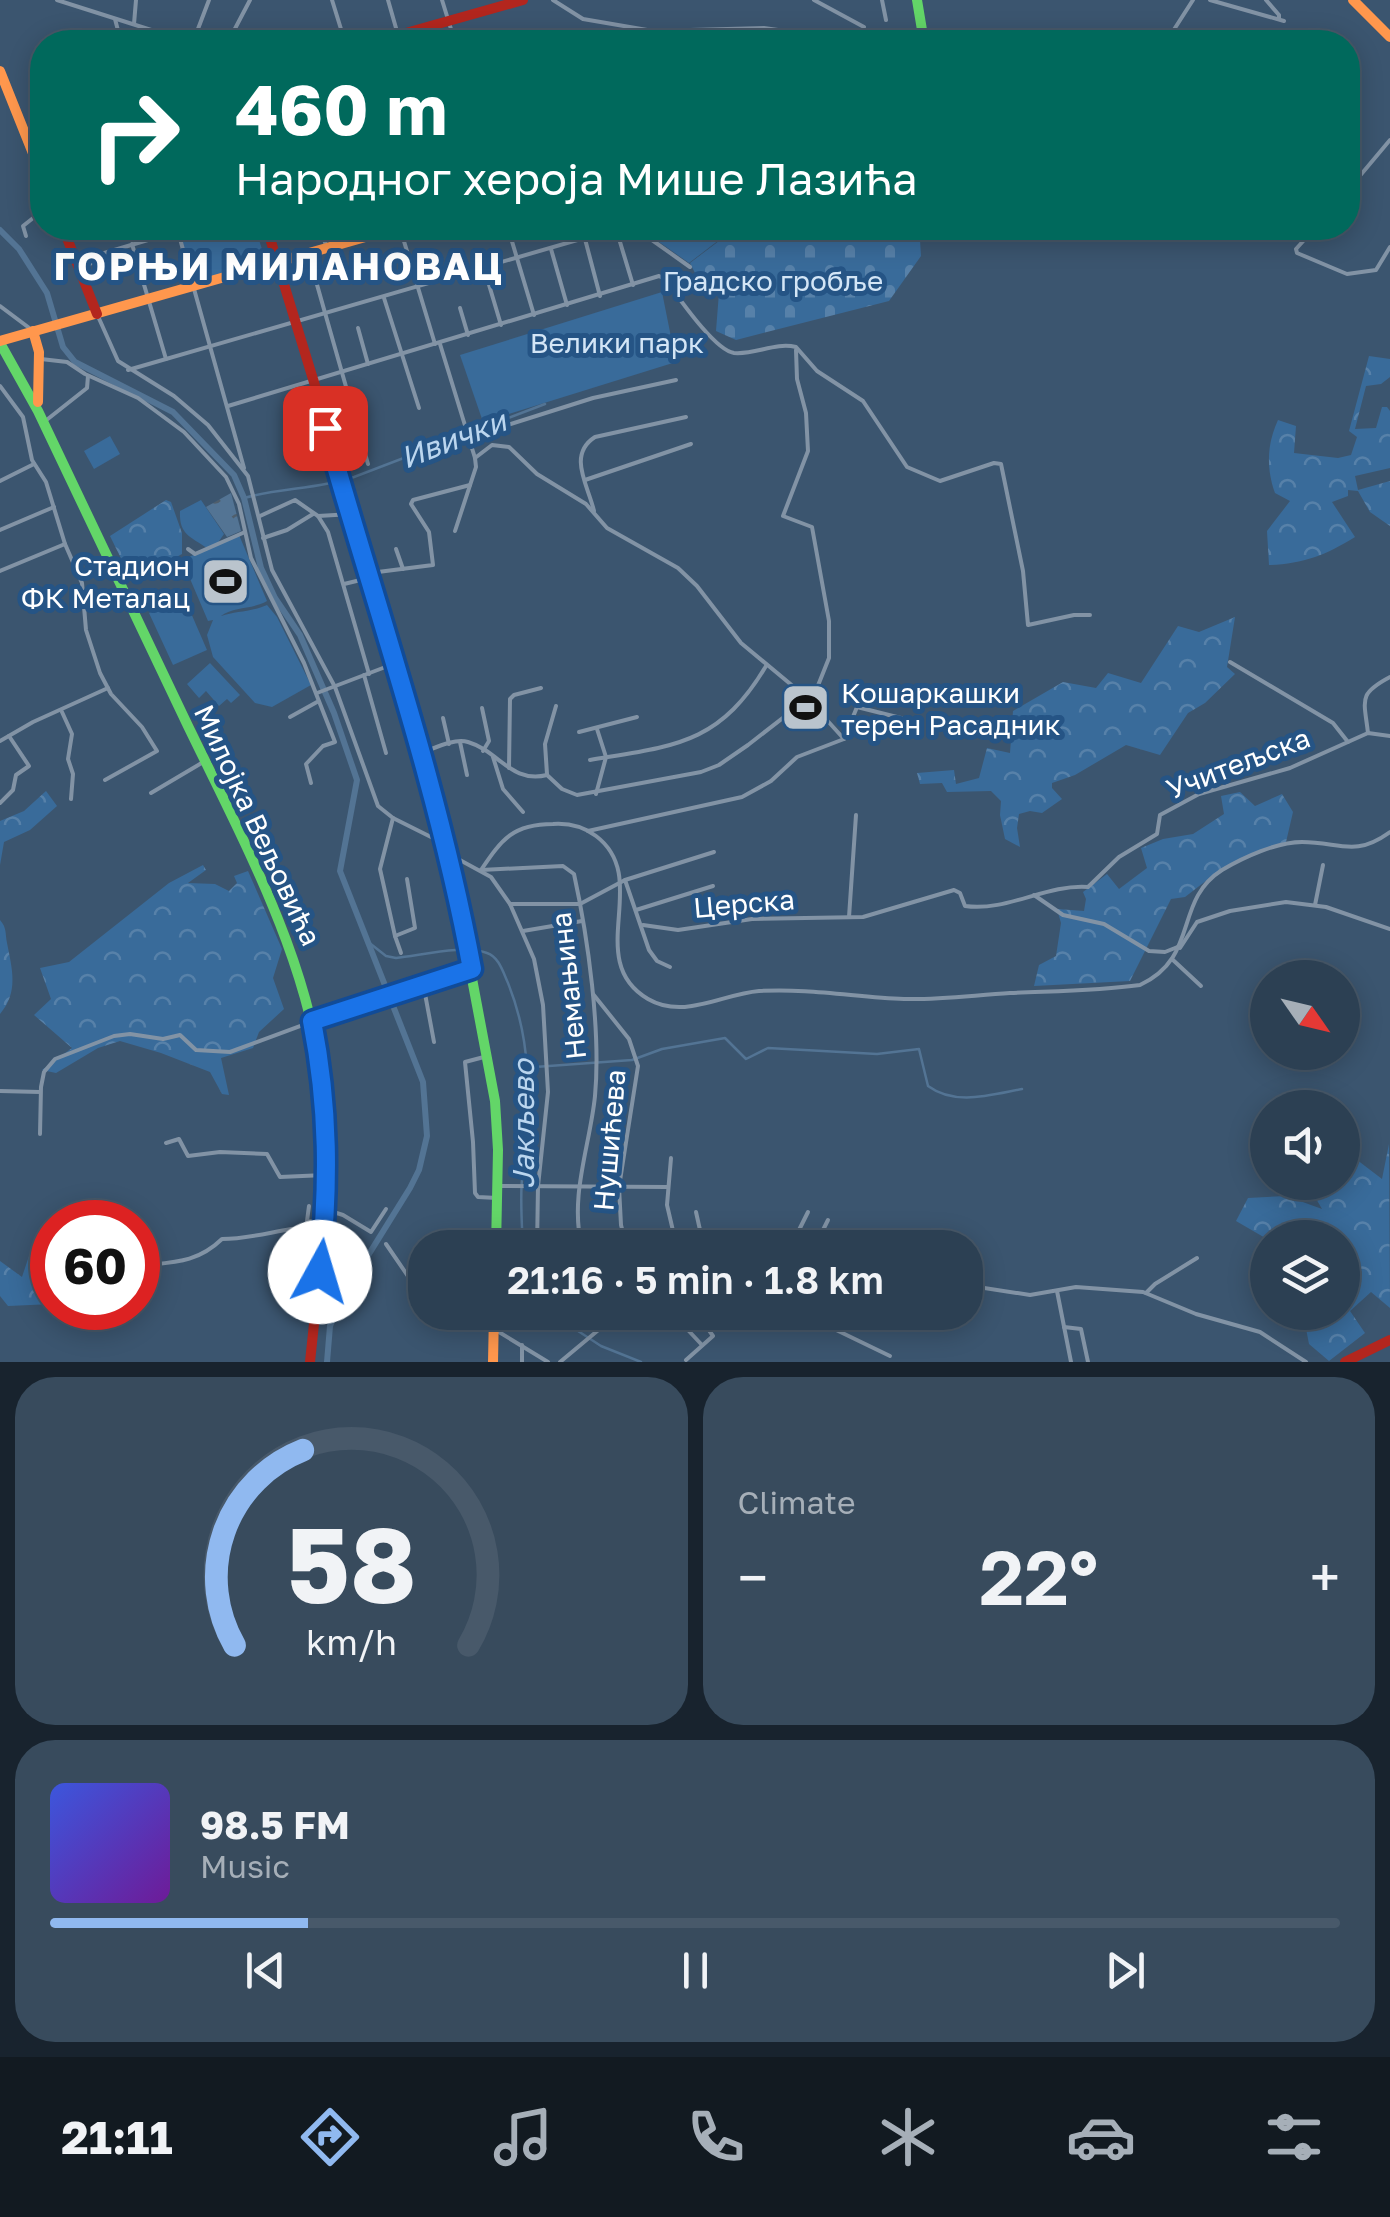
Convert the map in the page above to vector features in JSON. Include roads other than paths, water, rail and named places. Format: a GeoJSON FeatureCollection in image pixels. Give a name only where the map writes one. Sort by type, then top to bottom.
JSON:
{"type":"FeatureCollection","features":[{"type":"Feature","properties":{"kind":"street"},"geometry":{"type":"LineString","coordinates":[[58,0],[153,30]]}},
{"type":"Feature","properties":{"kind":"street"},"geometry":{"type":"LineString","coordinates":[[134,24],[136,0]]}},
{"type":"Feature","properties":{"kind":"street"},"geometry":{"type":"LineString","coordinates":[[196,30],[209,0]]}},
{"type":"Feature","properties":{"kind":"street"},"geometry":{"type":"LineString","coordinates":[[236,30],[250,0]]}},
{"type":"Feature","properties":{"kind":"street"},"geometry":{"type":"LineString","coordinates":[[334,0],[342,30]]}},
{"type":"Feature","properties":{"kind":"street"},"geometry":{"type":"LineString","coordinates":[[388,0],[396,30]]}},
{"type":"Feature","properties":{"kind":"street"},"geometry":{"type":"LineString","coordinates":[[442,0],[451,30]]}},
{"type":"Feature","properties":{"kind":"street"},"geometry":{"type":"LineString","coordinates":[[425,30],[523,0]]}},
{"type":"Feature","properties":{"kind":"street"},"geometry":{"type":"LineString","coordinates":[[553,0],[583,19],[660,30]]}},
{"type":"Feature","properties":{"kind":"street"},"geometry":{"type":"LineString","coordinates":[[814,0],[864,28]]}},
{"type":"Feature","properties":{"kind":"street"},"geometry":{"type":"LineString","coordinates":[[882,0],[886,20]]}},
{"type":"Feature","properties":{"kind":"street"},"geometry":{"type":"LineString","coordinates":[[917,0],[922,30]]}},
{"type":"Feature","properties":{"kind":"street"},"geometry":{"type":"LineString","coordinates":[[1174,30],[1193,0]]}},
{"type":"Feature","properties":{"kind":"street"},"geometry":{"type":"LineString","coordinates":[[1210,0],[1282,20],[1266,0]]}},
{"type":"Feature","properties":{"kind":"street"},"geometry":{"type":"LineString","coordinates":[[1353,0],[1390,37]]}},
{"type":"Feature","properties":{"kind":"street"},"geometry":{"type":"LineString","coordinates":[[118,19],[119,30]]}},
{"type":"Feature","properties":{"kind":"street"},"geometry":{"type":"LineString","coordinates":[[0,71],[30,147]]}},
{"type":"Feature","properties":{"kind":"street"},"geometry":{"type":"LineString","coordinates":[[1360,176],[1390,140]]}},
{"type":"Feature","properties":{"kind":"street"},"geometry":{"type":"LineString","coordinates":[[26,236],[23,226],[30,220]]}},
{"type":"Feature","properties":{"kind":"street"},"geometry":{"type":"LineString","coordinates":[[68,240],[118,361],[190,409],[244,469]]}},
{"type":"Feature","properties":{"kind":"street"},"geometry":{"type":"LineString","coordinates":[[80,273],[100,254],[144,240]]}},
{"type":"Feature","properties":{"kind":"street"},"geometry":{"type":"LineString","coordinates":[[180,240],[244,469],[255,495],[272,570],[333,688],[374,798],[394,818],[491,877],[510,904],[534,960],[547,1066],[537,1230]]}},
{"type":"Feature","properties":{"kind":"street"},"geometry":{"type":"LineString","coordinates":[[270,240],[371,575],[446,848],[489,1056],[496,1116],[497,1230]]}},
{"type":"Feature","properties":{"kind":"street"},"geometry":{"type":"LineString","coordinates":[[324,240],[327,248]]}},
{"type":"Feature","properties":{"kind":"street"},"geometry":{"type":"LineString","coordinates":[[2,341],[356,240]]}},
{"type":"Feature","properties":{"kind":"street"},"geometry":{"type":"LineString","coordinates":[[402,240],[476,458],[455,531]]}},
{"type":"Feature","properties":{"kind":"street"},"geometry":{"type":"LineString","coordinates":[[512,240],[534,315]]}},
{"type":"Feature","properties":{"kind":"street"},"geometry":{"type":"LineString","coordinates":[[128,370],[582,240]]}},
{"type":"Feature","properties":{"kind":"street"},"geometry":{"type":"LineString","coordinates":[[585,240],[600,296]]}},
{"type":"Feature","properties":{"kind":"street"},"geometry":{"type":"LineString","coordinates":[[621,240],[634,286]]}},
{"type":"Feature","properties":{"kind":"street"},"geometry":{"type":"LineString","coordinates":[[652,240],[690,267]]}},
{"type":"Feature","properties":{"kind":"street"},"geometry":{"type":"LineString","coordinates":[[1304,240],[1296,249],[1300,255],[1354,274],[1376,270],[1390,247]]}},
{"type":"Feature","properties":{"kind":"street"},"geometry":{"type":"LineString","coordinates":[[132,244],[166,359]]}},
{"type":"Feature","properties":{"kind":"street"},"geometry":{"type":"LineString","coordinates":[[551,249],[567,305]]}},
{"type":"Feature","properties":{"kind":"street"},"geometry":{"type":"LineString","coordinates":[[308,254],[368,464]]}},
{"type":"Feature","properties":{"kind":"street"},"geometry":{"type":"LineString","coordinates":[[484,268],[501,325]]}},
{"type":"Feature","properties":{"kind":"street"},"geometry":{"type":"LineString","coordinates":[[228,406],[659,276],[665,278],[691,315],[726,349],[735,353],[776,346],[796,348],[817,371],[863,401],[907,468],[940,480],[1001,464],[1024,571],[1028,625],[1090,615]]}},
{"type":"Feature","properties":{"kind":"street"},"geometry":{"type":"LineString","coordinates":[[384,297],[418,408]]}},
{"type":"Feature","properties":{"kind":"street"},"geometry":{"type":"LineString","coordinates":[[0,306],[29,332],[41,359],[35,387],[41,417],[87,388],[88,376]]}},
{"type":"Feature","properties":{"kind":"street"},"geometry":{"type":"LineString","coordinates":[[460,308],[468,334]]}},
{"type":"Feature","properties":{"kind":"street"},"geometry":{"type":"LineString","coordinates":[[358,328],[368,364]]}},
{"type":"Feature","properties":{"kind":"street","name":"Милојка Вељовића"},"geometry":{"type":"LineString","coordinates":[[2,341],[206,761],[295,959],[312,1021],[324,1101],[328,1175],[310,1362]]}},
{"type":"Feature","properties":{"kind":"street"},"geometry":{"type":"LineString","coordinates":[[556,706],[546,744],[547,774],[569,793],[596,794],[719,765],[814,693],[829,658],[829,622],[812,527],[783,516],[808,451],[796,348]]}},
{"type":"Feature","properties":{"kind":"street"},"geometry":{"type":"LineString","coordinates":[[41,359],[66,362],[138,398],[184,432],[226,476],[257,573],[319,693],[317,702],[335,742],[323,746],[306,764],[311,783]]}},
{"type":"Feature","properties":{"kind":"street"},"geometry":{"type":"LineString","coordinates":[[469,433],[593,398],[676,380]]}},
{"type":"Feature","properties":{"kind":"street"},"geometry":{"type":"LineString","coordinates":[[0,386],[23,418],[34,464],[42,473],[82,582],[86,630],[108,688],[157,751],[104,780]]}},
{"type":"Feature","properties":{"kind":"street"},"geometry":{"type":"LineString","coordinates":[[686,417],[590,440],[581,449],[579,459],[594,511],[606,528],[678,568],[698,586],[740,643],[806,697],[844,739]]}},
{"type":"Feature","properties":{"kind":"street"},"geometry":{"type":"LineString","coordinates":[[585,480],[691,444]]}},
{"type":"Feature","properties":{"kind":"street"},"geometry":{"type":"LineString","coordinates":[[476,458],[492,445],[509,448],[537,474],[594,511]]}},
{"type":"Feature","properties":{"kind":"street"},"geometry":{"type":"LineString","coordinates":[[0,481],[34,464]]}},
{"type":"Feature","properties":{"kind":"street"},"geometry":{"type":"LineString","coordinates":[[344,584],[434,562],[429,532],[412,500],[470,485]]}},
{"type":"Feature","properties":{"kind":"street"},"geometry":{"type":"LineString","coordinates":[[260,516],[296,500],[316,515],[334,545],[386,753]]}},
{"type":"Feature","properties":{"kind":"street"},"geometry":{"type":"LineString","coordinates":[[0,530],[54,507]]}},
{"type":"Feature","properties":{"kind":"street"},"geometry":{"type":"LineString","coordinates":[[263,538],[316,515],[352,514]]}},
{"type":"Feature","properties":{"kind":"street"},"geometry":{"type":"LineString","coordinates":[[188,550],[195,554],[245,532]]}},
{"type":"Feature","properties":{"kind":"street"},"geometry":{"type":"LineString","coordinates":[[0,571],[66,544]]}},
{"type":"Feature","properties":{"kind":"street"},"geometry":{"type":"LineString","coordinates":[[396,549],[403,569]]}},
{"type":"Feature","properties":{"kind":"street"},"geometry":{"type":"LineString","coordinates":[[1230,662],[1333,723],[1348,742]]}},
{"type":"Feature","properties":{"kind":"street"},"geometry":{"type":"LineString","coordinates":[[319,693],[396,663]]}},
{"type":"Feature","properties":{"kind":"street"},"geometry":{"type":"LineString","coordinates":[[590,760],[670,746],[705,732],[748,697],[767,664]]}},
{"type":"Feature","properties":{"kind":"street"},"geometry":{"type":"LineString","coordinates":[[1390,677],[1368,688],[1364,697],[1368,733],[1390,736]]}},
{"type":"Feature","properties":{"kind":"street"},"geometry":{"type":"LineString","coordinates":[[0,741],[108,688]]}},
{"type":"Feature","properties":{"kind":"street"},"geometry":{"type":"LineString","coordinates":[[509,768],[510,700],[514,695],[540,688]]}},
{"type":"Feature","properties":{"kind":"street"},"geometry":{"type":"LineString","coordinates":[[290,717],[317,702]]}},
{"type":"Feature","properties":{"kind":"street"},"geometry":{"type":"LineString","coordinates":[[588,831],[742,797],[771,780],[797,757],[844,739],[857,707],[901,718]]}},
{"type":"Feature","properties":{"kind":"street"},"geometry":{"type":"LineString","coordinates":[[482,708],[489,741],[483,750]]}},
{"type":"Feature","properties":{"kind":"street"},"geometry":{"type":"LineString","coordinates":[[62,712],[72,734],[68,759],[73,774],[70,800]]}},
{"type":"Feature","properties":{"kind":"street"},"geometry":{"type":"LineString","coordinates":[[579,732],[637,716]]}},
{"type":"Feature","properties":{"kind":"street"},"geometry":{"type":"LineString","coordinates":[[444,718],[449,744]]}},
{"type":"Feature","properties":{"kind":"street"},"geometry":{"type":"LineString","coordinates":[[596,794],[606,757],[597,729]]}},
{"type":"Feature","properties":{"kind":"street","name":"Учитељска"},"geometry":{"type":"LineString","coordinates":[[1119,857],[1156,834],[1160,815],[1199,794],[1290,768],[1368,733]]}},
{"type":"Feature","properties":{"kind":"street"},"geometry":{"type":"LineString","coordinates":[[0,802],[13,790],[16,775],[29,766],[9,736]]}},
{"type":"Feature","properties":{"kind":"street"},"geometry":{"type":"LineString","coordinates":[[460,742],[467,775]]}},
{"type":"Feature","properties":{"kind":"street"},"geometry":{"type":"LineString","coordinates":[[421,752],[471,743],[524,777],[547,774]]}},
{"type":"Feature","properties":{"kind":"street"},"geometry":{"type":"LineString","coordinates":[[493,757],[499,782],[522,812]]}},
{"type":"Feature","properties":{"kind":"street"},"geometry":{"type":"LineString","coordinates":[[152,793],[206,761]]}},
{"type":"Feature","properties":{"kind":"street"},"geometry":{"type":"LineString","coordinates":[[849,917],[856,815]]}},
{"type":"Feature","properties":{"kind":"street"},"geometry":{"type":"LineString","coordinates":[[394,818],[380,868],[401,953]]}},
{"type":"Feature","properties":{"kind":"street"},"geometry":{"type":"LineString","coordinates":[[481,870],[509,834],[549,824],[588,831],[617,860],[650,950],[657,961],[670,967]]}},
{"type":"Feature","properties":{"kind":"street"},"geometry":{"type":"LineString","coordinates":[[1180,947],[1196,898],[1209,880],[1232,865],[1290,842],[1361,848],[1390,832]]}},
{"type":"Feature","properties":{"kind":"street"},"geometry":{"type":"LineString","coordinates":[[510,904],[580,904],[624,880],[714,852]]}},
{"type":"Feature","properties":{"kind":"street","name":"Церска"},"geometry":{"type":"LineString","coordinates":[[643,926],[678,930],[752,919],[875,914],[954,890],[969,908],[988,907],[1070,886],[1088,887],[1119,857]]}},
{"type":"Feature","properties":{"kind":"street"},"geometry":{"type":"LineString","coordinates":[[1315,905],[1322,865]]}},
{"type":"Feature","properties":{"kind":"street","name":"Немањина"},"geometry":{"type":"LineString","coordinates":[[481,870],[563,866],[574,874],[597,1062],[579,1186],[581,1230]]}},
{"type":"Feature","properties":{"kind":"street"},"geometry":{"type":"LineString","coordinates":[[395,936],[414,928],[406,879]]}},
{"type":"Feature","properties":{"kind":"street"},"geometry":{"type":"LineString","coordinates":[[624,880],[616,936],[618,962],[638,992],[665,1006],[696,1006],[761,991],[908,999],[1132,986],[1157,976],[1197,922],[1230,910],[1286,902],[1315,905],[1390,929]]}},
{"type":"Feature","properties":{"kind":"street"},"geometry":{"type":"LineString","coordinates":[[636,910],[713,886]]}},
{"type":"Feature","properties":{"kind":"street"},"geometry":{"type":"LineString","coordinates":[[1034,896],[1063,914],[1104,924],[1149,951],[1180,947]]}},
{"type":"Feature","properties":{"kind":"street"},"geometry":{"type":"LineString","coordinates":[[522,931],[582,921]]}},
{"type":"Feature","properties":{"kind":"street"},"geometry":{"type":"LineString","coordinates":[[1172,960],[1202,986]]}},
{"type":"Feature","properties":{"kind":"street"},"geometry":{"type":"LineString","coordinates":[[40,1134],[44,1072],[55,1059],[114,1036],[130,1034],[163,1039],[180,1035],[196,1050],[230,1052],[470,964]]}},
{"type":"Feature","properties":{"kind":"street"},"geometry":{"type":"LineString","coordinates":[[422,983],[434,1042]]}},
{"type":"Feature","properties":{"kind":"street","name":"Нушићева"},"geometry":{"type":"LineString","coordinates":[[590,992],[622,1029],[637,1059],[619,1187],[622,1230]]}},
{"type":"Feature","properties":{"kind":"street"},"geometry":{"type":"LineString","coordinates":[[489,1056],[465,1062],[478,1197],[522,1186],[667,1187]]}},
{"type":"Feature","properties":{"kind":"street"},"geometry":{"type":"LineString","coordinates":[[0,1091],[40,1092]]}},
{"type":"Feature","properties":{"kind":"street"},"geometry":{"type":"LineString","coordinates":[[166,1143],[179,1138],[188,1156],[220,1152],[267,1154],[280,1177],[328,1175]]}},
{"type":"Feature","properties":{"kind":"street"},"geometry":{"type":"LineString","coordinates":[[672,1158],[667,1187],[672,1230]]}},
{"type":"Feature","properties":{"kind":"street"},"geometry":{"type":"LineString","coordinates":[[308,1206],[307,1221],[325,1225]]}},
{"type":"Feature","properties":{"kind":"street"},"geometry":{"type":"LineString","coordinates":[[327,1210],[371,1232],[386,1209]]}},
{"type":"Feature","properties":{"kind":"street"},"geometry":{"type":"LineString","coordinates":[[696,1212],[700,1230]]}},
{"type":"Feature","properties":{"kind":"street"},"geometry":{"type":"LineString","coordinates":[[799,1230],[808,1212]]}},
{"type":"Feature","properties":{"kind":"street"},"geometry":{"type":"LineString","coordinates":[[823,1230],[828,1220]]}},
{"type":"Feature","properties":{"kind":"street"},"geometry":{"type":"LineString","coordinates":[[160,1263],[210,1252],[222,1239],[250,1238],[294,1228],[314,1230],[325,1225]]}},
{"type":"Feature","properties":{"kind":"street"},"geometry":{"type":"LineString","coordinates":[[386,1244],[408,1276]]}},
{"type":"Feature","properties":{"kind":"street"},"geometry":{"type":"LineString","coordinates":[[1146,1293],[1177,1268],[1197,1258]]}},
{"type":"Feature","properties":{"kind":"street"},"geometry":{"type":"LineString","coordinates":[[983,1288],[1030,1295],[1076,1287],[1146,1293],[1196,1314],[1260,1332],[1306,1362]]}},
{"type":"Feature","properties":{"kind":"street"},"geometry":{"type":"LineString","coordinates":[[1057,1291],[1072,1362]]}},
{"type":"Feature","properties":{"kind":"street"},"geometry":{"type":"LineString","coordinates":[[1064,1327],[1082,1329],[1088,1362]]}},
{"type":"Feature","properties":{"kind":"street"},"geometry":{"type":"LineString","coordinates":[[493,1362],[494,1330]]}},
{"type":"Feature","properties":{"kind":"street"},"geometry":{"type":"LineString","coordinates":[[496,1330],[548,1362]]}},
{"type":"Feature","properties":{"kind":"street"},"geometry":{"type":"LineString","coordinates":[[560,1362],[598,1330]]}},
{"type":"Feature","properties":{"kind":"street"},"geometry":{"type":"LineString","coordinates":[[688,1330],[704,1346]]}},
{"type":"Feature","properties":{"kind":"street"},"geometry":{"type":"LineString","coordinates":[[686,1360],[714,1334],[711,1330]]}},
{"type":"Feature","properties":{"kind":"street"},"geometry":{"type":"LineString","coordinates":[[836,1330],[890,1356]]}},
{"type":"Feature","properties":{"kind":"street"},"geometry":{"type":"LineString","coordinates":[[1345,1362],[1390,1340]]}},
{"type":"Feature","properties":{"kind":"street"},"geometry":{"type":"LineString","coordinates":[[522,1345],[522,1362]]}},
{"type":"Feature","properties":{"kind":"water"},"geometry":{"type":"Polygon","coordinates":[[[231,493],[241,531],[227,537],[206,507],[231,493]]]}},
{"type":"Feature","properties":{"kind":"waterway"},"geometry":{"type":"LineString","coordinates":[[0,230],[19,249],[47,293],[63,347],[75,362],[173,412],[234,475],[244,498],[261,568],[300,635],[334,713],[357,780],[340,871],[423,1082],[427,1136],[410,1188],[341,1299],[330,1326],[327,1362]]}},
{"type":"Feature","properties":{"kind":"waterway","name":"Ивички"},"geometry":{"type":"LineString","coordinates":[[244,498],[354,477],[545,404]]}},
{"type":"Feature","properties":{"kind":"waterway","name":"Јакљево"},"geometry":{"type":"LineString","coordinates":[[367,941],[386,956],[396,958],[467,950],[487,953],[500,965],[517,1009],[526,1057],[522,1230]]}},
{"type":"Feature","properties":{"kind":"waterway"},"geometry":{"type":"LineString","coordinates":[[527,1062],[535,1067],[632,1060],[662,1049],[725,1038],[746,1059],[768,1048],[877,1054],[919,1049],[928,1086],[938,1092],[973,1097],[1022,1089]]}},
{"type":"Feature","properties":{"kind":"waterway","name":"Јакљево"},"geometry":{"type":"LineString","coordinates":[[577,1330],[601,1346],[641,1362]]}},
{"type":"Feature","properties":{"kind":"place","name":"Стадион ФК Металац"},"geometry":{"type":"Point","coordinates":[225,581]}},
{"type":"Feature","properties":{"kind":"place","name":"Кошаркашки терен Расадник"},"geometry":{"type":"Point","coordinates":[806,708]}},
{"type":"Feature","properties":{"kind":"district","name":"ГОРЊИ МИЛАНОВАЦ"},"geometry":{"type":"Point","coordinates":[279,265]}},
{"type":"Feature","properties":{"kind":"park label","name":"Градско гробље"},"geometry":{"type":"Point","coordinates":[773,280]}},
{"type":"Feature","properties":{"kind":"park label","name":"Велики парк"},"geometry":{"type":"Point","coordinates":[617,342]}}]}
